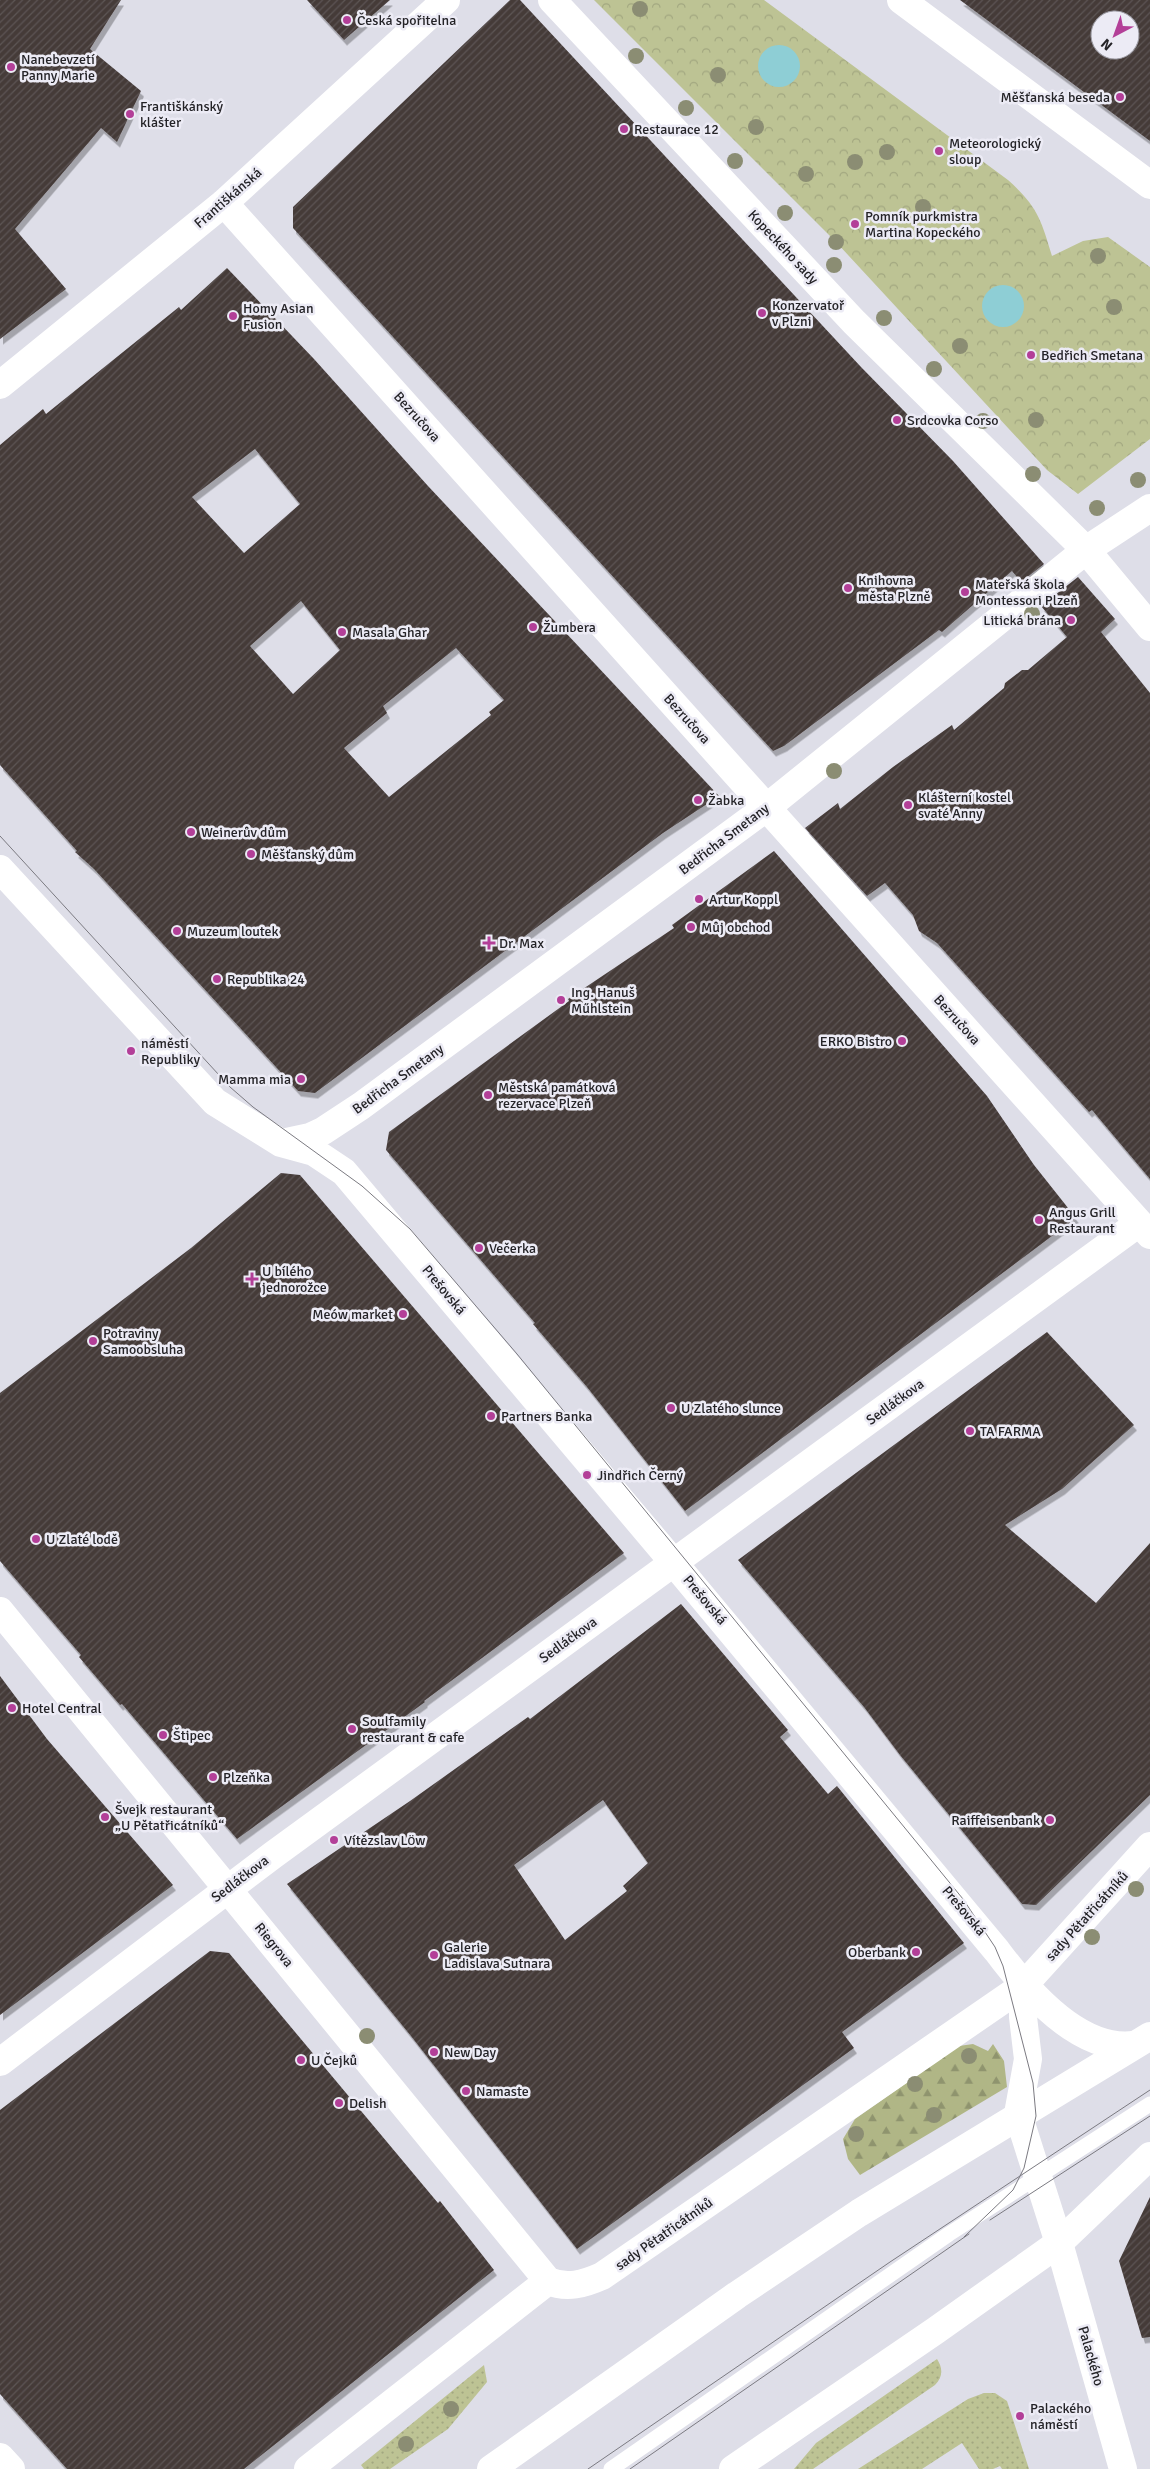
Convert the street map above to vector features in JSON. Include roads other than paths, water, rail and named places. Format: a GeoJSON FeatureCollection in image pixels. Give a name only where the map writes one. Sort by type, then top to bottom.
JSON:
{"type":"FeatureCollection","features":[{"type":"Feature","properties":{"kind":"street","name":"Františkánská"},"geometry":{"type":"LineString","coordinates":[[0,385],[224,203],[446,0]]}},
{"type":"Feature","properties":{"kind":"street","name":"Kopeckého sady"},"geometry":{"type":"LineString","coordinates":[[552,0],[854,322],[1086,550],[1150,627]]}},
{"type":"Feature","properties":{"kind":"street"},"geometry":{"type":"LineString","coordinates":[[901,0],[1150,185]]}},
{"type":"Feature","properties":{"kind":"street","name":"Bezručova"},"geometry":{"type":"LineString","coordinates":[[224,203],[1144,1229]]}},
{"type":"Feature","properties":{"kind":"street","name":"Bedřicha Smetany"},"geometry":{"type":"LineString","coordinates":[[281,1143],[323,1131],[361,1106],[766,808],[1086,550],[1150,508]]}},
{"type":"Feature","properties":{"kind":"street"},"geometry":{"type":"LineString","coordinates":[[0,869],[215,1102],[281,1143]]}},
{"type":"Feature","properties":{"kind":"street","name":"Prešovská"},"geometry":{"type":"LineString","coordinates":[[281,1143],[314,1152],[344,1172],[674,1563],[997,1951],[1023,1986],[1069,2024],[1100,2042],[1119,2047],[1142,2040]]}},
{"type":"Feature","properties":{"kind":"street","name":"Sedláčkova"},"geometry":{"type":"LineString","coordinates":[[0,2062],[228,1888],[674,1563],[1144,1229]]}},
{"type":"Feature","properties":{"kind":"street","name":"Riegrova"},"geometry":{"type":"LineString","coordinates":[[0,1611],[548,2281]]}},
{"type":"Feature","properties":{"kind":"street","name":"sady Pětatřicátníků"},"geometry":{"type":"LineString","coordinates":[[548,2281],[566,2286],[578,2285],[602,2276],[1023,1986],[1150,1846]]}},
{"type":"Feature","properties":{"kind":"street"},"geometry":{"type":"LineString","coordinates":[[1023,1986],[1023,2017],[1028,2059],[1018,2114],[1059,2243]]}},
{"type":"Feature","properties":{"kind":"street"},"geometry":{"type":"LineString","coordinates":[[491,2469],[737,2294],[859,2213],[1018,2114],[1142,2040]]}},
{"type":"Feature","properties":{"kind":"street"},"geometry":{"type":"LineString","coordinates":[[733,2469],[935,2331],[1059,2243],[1150,2156]]}},
{"type":"Feature","properties":{"kind":"street","name":"Palackého"},"geometry":{"type":"LineString","coordinates":[[1059,2243],[1123,2469]]}},
{"type":"Feature","properties":{"kind":"street"},"geometry":{"type":"LineString","coordinates":[[308,2469],[548,2281]]}},
{"type":"Feature","properties":{"kind":"street"},"geometry":{"type":"LineString","coordinates":[[0,2456],[11,2469]]}},
{"type":"Feature","properties":{"kind":"lane"},"geometry":{"type":"LineString","coordinates":[[611,2469],[949,2234],[1150,2104]]}},
{"type":"Feature","properties":{"kind":"water"},"geometry":{"type":"Polygon","coordinates":[[[783,45],[791,48],[797,54],[800,66],[797,78],[791,84],[775,87],[767,84],[761,78],[758,62],[761,54],[767,48],[783,45]]]}},
{"type":"Feature","properties":{"kind":"water"},"geometry":{"type":"Polygon","coordinates":[[[1007,285],[1015,288],[1021,294],[1024,306],[1021,318],[1015,324],[999,327],[991,324],[985,318],[982,302],[985,294],[991,288],[1007,285]]]}},
{"type":"Feature","properties":{"kind":"tram line"},"geometry":{"type":"LineString","coordinates":[[0,836],[230,1087],[253,1107],[362,1186],[410,1229],[517,1354],[963,1899],[995,1947],[1003,1966],[1033,2083],[1036,2116],[1024,2168],[1013,2190],[964,2237]]}},
{"type":"Feature","properties":{"kind":"tram line"},"geometry":{"type":"LineString","coordinates":[[588,2469],[890,2262],[1150,2090]]}},
{"type":"Feature","properties":{"kind":"tram line"},"geometry":{"type":"LineString","coordinates":[[990,2220],[1150,2116]]}},
{"type":"Feature","properties":{"kind":"tram line"},"geometry":{"type":"LineString","coordinates":[[630,2469],[969,2234]]}},
{"type":"Feature","properties":{"kind":"place","name":"Česká spořitelna"},"geometry":{"type":"Point","coordinates":[347,20]}},
{"type":"Feature","properties":{"kind":"place","name":"Nanebevzetí Panny Marie"},"geometry":{"type":"Point","coordinates":[11,67]}},
{"type":"Feature","properties":{"kind":"place","name":"Měšťanská beseda"},"geometry":{"type":"Point","coordinates":[1120,97]}},
{"type":"Feature","properties":{"kind":"place","name":"Františkánský klášter"},"geometry":{"type":"Point","coordinates":[130,114]}},
{"type":"Feature","properties":{"kind":"place","name":"Restaurace 12"},"geometry":{"type":"Point","coordinates":[624,129]}},
{"type":"Feature","properties":{"kind":"place","name":"Meteorologický sloup"},"geometry":{"type":"Point","coordinates":[939,151]}},
{"type":"Feature","properties":{"kind":"place","name":"Pomník purkmistra Martina Kopeckého"},"geometry":{"type":"Point","coordinates":[855,224]}},
{"type":"Feature","properties":{"kind":"place","name":"Konzervatoř v Plzni"},"geometry":{"type":"Point","coordinates":[762,313]}},
{"type":"Feature","properties":{"kind":"place","name":"Homy Asian Fusion"},"geometry":{"type":"Point","coordinates":[233,316]}},
{"type":"Feature","properties":{"kind":"place","name":"Bedřich Smetana"},"geometry":{"type":"Point","coordinates":[1031,355]}},
{"type":"Feature","properties":{"kind":"place","name":"Srdcovka Corso"},"geometry":{"type":"Point","coordinates":[897,420]}},
{"type":"Feature","properties":{"kind":"place","name":"Knihovna města Plzně"},"geometry":{"type":"Point","coordinates":[848,588]}},
{"type":"Feature","properties":{"kind":"place","name":"Mateřská škola Montessori Plzeň"},"geometry":{"type":"Point","coordinates":[965,592]}},
{"type":"Feature","properties":{"kind":"place","name":"Litická brána"},"geometry":{"type":"Point","coordinates":[1071,620]}},
{"type":"Feature","properties":{"kind":"place","name":"Žumbera"},"geometry":{"type":"Point","coordinates":[533,627]}},
{"type":"Feature","properties":{"kind":"place","name":"Masala Ghar"},"geometry":{"type":"Point","coordinates":[342,632]}},
{"type":"Feature","properties":{"kind":"place","name":"Žabka"},"geometry":{"type":"Point","coordinates":[698,800]}},
{"type":"Feature","properties":{"kind":"place","name":"Klášterní kostel svaté Anny"},"geometry":{"type":"Point","coordinates":[908,805]}},
{"type":"Feature","properties":{"kind":"place","name":"Weinerův dům"},"geometry":{"type":"Point","coordinates":[191,832]}},
{"type":"Feature","properties":{"kind":"place","name":"Měšťanský dům"},"geometry":{"type":"Point","coordinates":[251,854]}},
{"type":"Feature","properties":{"kind":"place","name":"Artur Koppl"},"geometry":{"type":"Point","coordinates":[699,899]}},
{"type":"Feature","properties":{"kind":"place","name":"Můj obchod"},"geometry":{"type":"Point","coordinates":[691,927]}},
{"type":"Feature","properties":{"kind":"place","name":"Muzeum loutek"},"geometry":{"type":"Point","coordinates":[177,931]}},
{"type":"Feature","properties":{"kind":"place","name":"Dr. Max"},"geometry":{"type":"Point","coordinates":[489,943]}},
{"type":"Feature","properties":{"kind":"place","name":"Republika 24"},"geometry":{"type":"Point","coordinates":[217,979]}},
{"type":"Feature","properties":{"kind":"place","name":"Ing. Hanuš Műhlstein"},"geometry":{"type":"Point","coordinates":[561,1000]}},
{"type":"Feature","properties":{"kind":"place","name":"ERKO Bistro"},"geometry":{"type":"Point","coordinates":[902,1041]}},
{"type":"Feature","properties":{"kind":"place","name":"náměstí Republiky"},"geometry":{"type":"Point","coordinates":[131,1051]}},
{"type":"Feature","properties":{"kind":"place","name":"Mamma mia"},"geometry":{"type":"Point","coordinates":[301,1079]}},
{"type":"Feature","properties":{"kind":"place","name":"Městská památková rezervace Plzeň"},"geometry":{"type":"Point","coordinates":[488,1095]}},
{"type":"Feature","properties":{"kind":"place","name":"Angus Grill Restaurant"},"geometry":{"type":"Point","coordinates":[1039,1220]}},
{"type":"Feature","properties":{"kind":"place","name":"Večerka"},"geometry":{"type":"Point","coordinates":[479,1248]}},
{"type":"Feature","properties":{"kind":"place","name":"U bílého jednorožce"},"geometry":{"type":"Point","coordinates":[252,1279]}},
{"type":"Feature","properties":{"kind":"place","name":"Meów market"},"geometry":{"type":"Point","coordinates":[403,1314]}},
{"type":"Feature","properties":{"kind":"place","name":"Potraviny Samoobsluha"},"geometry":{"type":"Point","coordinates":[93,1341]}},
{"type":"Feature","properties":{"kind":"place","name":"U Zlatého slunce"},"geometry":{"type":"Point","coordinates":[671,1408]}},
{"type":"Feature","properties":{"kind":"place","name":"Partners Banka"},"geometry":{"type":"Point","coordinates":[491,1416]}},
{"type":"Feature","properties":{"kind":"place","name":"TA FARMA"},"geometry":{"type":"Point","coordinates":[970,1431]}},
{"type":"Feature","properties":{"kind":"place","name":"Jindřich Černý"},"geometry":{"type":"Point","coordinates":[587,1475]}},
{"type":"Feature","properties":{"kind":"place","name":"U Zlaté lodě"},"geometry":{"type":"Point","coordinates":[36,1539]}},
{"type":"Feature","properties":{"kind":"place","name":"Hotel Central"},"geometry":{"type":"Point","coordinates":[12,1708]}},
{"type":"Feature","properties":{"kind":"place","name":"Soulfamily restaurant & cafe"},"geometry":{"type":"Point","coordinates":[352,1729]}},
{"type":"Feature","properties":{"kind":"place","name":"Štipec"},"geometry":{"type":"Point","coordinates":[163,1735]}},
{"type":"Feature","properties":{"kind":"place","name":"Plzeňka"},"geometry":{"type":"Point","coordinates":[213,1777]}},
{"type":"Feature","properties":{"kind":"place","name":"Švejk restaurant „U Pětatřicátníků“"},"geometry":{"type":"Point","coordinates":[105,1817]}},
{"type":"Feature","properties":{"kind":"place","name":"Raiffeisenbank"},"geometry":{"type":"Point","coordinates":[1050,1820]}},
{"type":"Feature","properties":{"kind":"place","name":"Vítězslav Lӧw"},"geometry":{"type":"Point","coordinates":[334,1840]}},
{"type":"Feature","properties":{"kind":"place","name":"Oberbank"},"geometry":{"type":"Point","coordinates":[916,1952]}},
{"type":"Feature","properties":{"kind":"place","name":"Galerie Ladislava Sutnara"},"geometry":{"type":"Point","coordinates":[434,1955]}},
{"type":"Feature","properties":{"kind":"place","name":"New Day"},"geometry":{"type":"Point","coordinates":[434,2052]}},
{"type":"Feature","properties":{"kind":"place","name":"U Čejků"},"geometry":{"type":"Point","coordinates":[301,2060]}},
{"type":"Feature","properties":{"kind":"place","name":"Namaste"},"geometry":{"type":"Point","coordinates":[466,2091]}},
{"type":"Feature","properties":{"kind":"place","name":"Delish"},"geometry":{"type":"Point","coordinates":[339,2103]}},
{"type":"Feature","properties":{"kind":"place","name":"Palackého náměstí"},"geometry":{"type":"Point","coordinates":[1020,2416]}}]}
